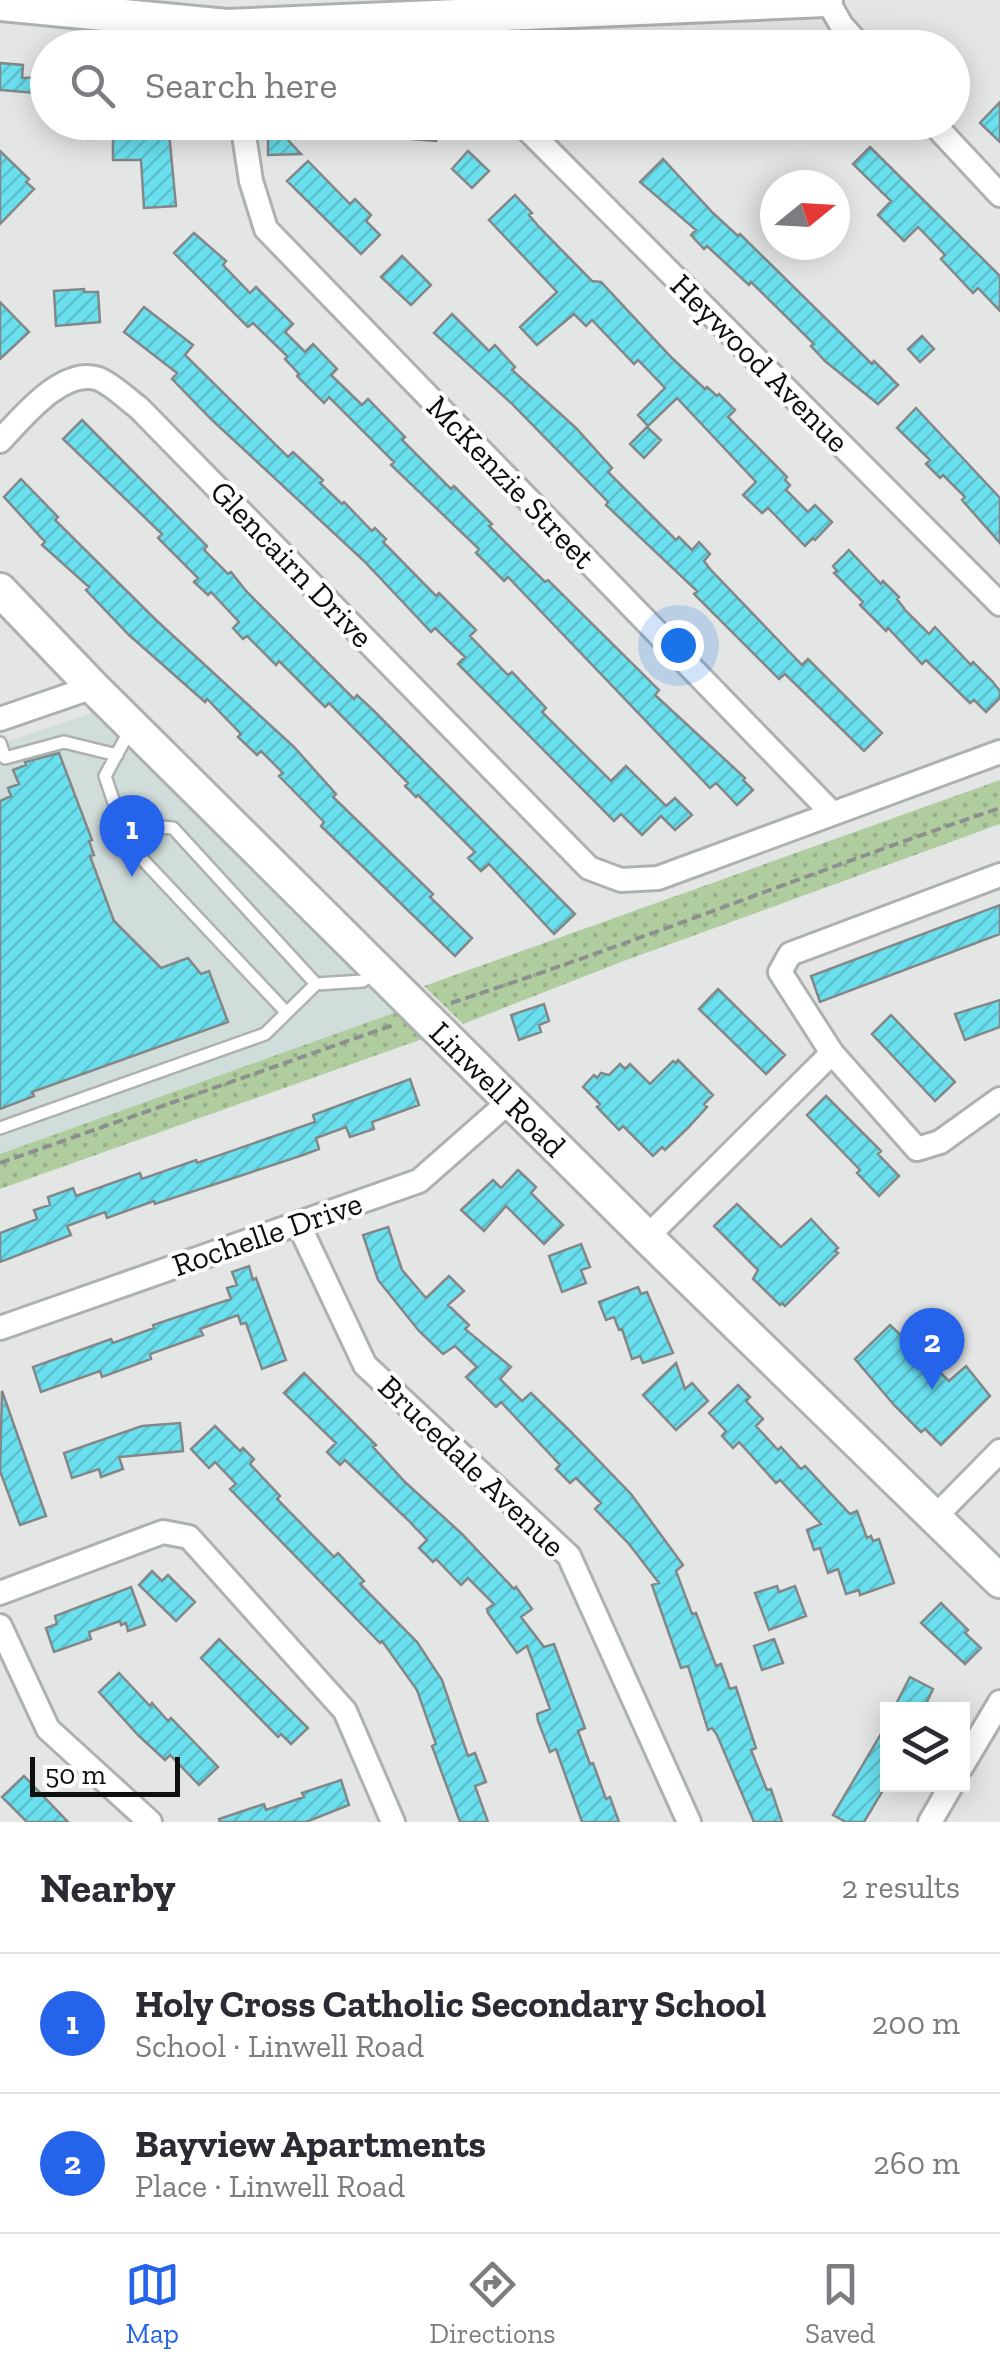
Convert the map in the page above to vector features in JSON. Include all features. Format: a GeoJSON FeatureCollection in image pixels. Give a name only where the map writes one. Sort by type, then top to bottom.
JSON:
{"type":"FeatureCollection","features":[{"type":"Feature","properties":{"kind":"main road"},"geometry":{"type":"LineString","coordinates":[[306,30],[485,14],[827,0]]}},
{"type":"Feature","properties":{"kind":"main road"},"geometry":{"type":"LineString","coordinates":[[0,4],[180,30]]}},
{"type":"Feature","properties":{"kind":"main road","name":"Linwell Road"},"geometry":{"type":"LineString","coordinates":[[0,590],[132,726],[1000,1580]]}},
{"type":"Feature","properties":{"kind":"street"},"geometry":{"type":"LineString","coordinates":[[827,0],[846,30]]}},
{"type":"Feature","properties":{"kind":"street"},"geometry":{"type":"LineString","coordinates":[[485,14],[490,30]]}},
{"type":"Feature","properties":{"kind":"street","name":"McKenzie Street"},"geometry":{"type":"LineString","coordinates":[[245,140],[266,229],[832,813]]}},
{"type":"Feature","properties":{"kind":"street","name":"Heywood Avenue"},"geometry":{"type":"LineString","coordinates":[[538,140],[1000,604]]}},
{"type":"Feature","properties":{"kind":"street"},"geometry":{"type":"LineString","coordinates":[[949,140],[1000,195]]}},
{"type":"Feature","properties":{"kind":"street","name":"Glencairn Drive"},"geometry":{"type":"LineString","coordinates":[[0,441],[47,392],[83,378],[99,380],[139,408],[589,868],[621,880],[658,878],[1000,752]]}},
{"type":"Feature","properties":{"kind":"street"},"geometry":{"type":"LineString","coordinates":[[0,720],[93,687]]}},
{"type":"Feature","properties":{"kind":"street"},"geometry":{"type":"LineString","coordinates":[[1000,875],[790,954],[780,972],[832,1053],[918,1149],[940,1142],[1000,1099]]}},
{"type":"Feature","properties":{"kind":"street"},"geometry":{"type":"LineString","coordinates":[[648,1236],[832,1053]]}},
{"type":"Feature","properties":{"kind":"street","name":"Rochelle Drive"},"geometry":{"type":"LineString","coordinates":[[0,1328],[419,1181],[511,1100]]}},
{"type":"Feature","properties":{"kind":"street","name":"Brucedale Avenue"},"geometry":{"type":"LineString","coordinates":[[298,1224],[366,1365],[569,1556],[689,1822]]}},
{"type":"Feature","properties":{"kind":"street"},"geometry":{"type":"LineString","coordinates":[[935,1517],[1000,1451]]}},
{"type":"Feature","properties":{"kind":"street"},"geometry":{"type":"LineString","coordinates":[[0,1593],[163,1532],[189,1537],[345,1711],[393,1822]]}},
{"type":"Feature","properties":{"kind":"street"},"geometry":{"type":"LineString","coordinates":[[0,1626],[48,1729],[150,1822]]}},
{"type":"Feature","properties":{"kind":"street"},"geometry":{"type":"LineString","coordinates":[[970,1753],[1000,1702]]}},
{"type":"Feature","properties":{"kind":"street"},"geometry":{"type":"LineString","coordinates":[[930,1822],[947,1792]]}},
{"type":"Feature","properties":{"kind":"lane"},"geometry":{"type":"LineString","coordinates":[[132,726],[105,776],[128,844],[286,1012]]}},
{"type":"Feature","properties":{"kind":"lane"},"geometry":{"type":"LineString","coordinates":[[0,743],[3,759],[64,742],[116,755]]}},
{"type":"Feature","properties":{"kind":"lane"},"geometry":{"type":"LineString","coordinates":[[121,824],[173,828],[316,984]]}},
{"type":"Feature","properties":{"kind":"lane"},"geometry":{"type":"LineString","coordinates":[[0,1128],[265,1034],[316,984],[363,981],[379,968]]}},
{"type":"Feature","properties":{"kind":"path"},"geometry":{"type":"LineString","coordinates":[[441,1006],[565,966],[1000,808]]}},
{"type":"Feature","properties":{"kind":"path"},"geometry":{"type":"LineString","coordinates":[[0,1163],[403,1021]]}},
{"type":"Feature","properties":{"kind":"shaded area"},"geometry":{"type":"Polygon","coordinates":[[[94,712],[402,1010],[0,1154],[0,744],[94,712]]]}},
{"type":"Feature","properties":{"kind":"green space"},"geometry":{"type":"Polygon","coordinates":[[[1000,780],[1000,824],[463,1024],[424,986],[1000,780]]]}},
{"type":"Feature","properties":{"kind":"green space"},"geometry":{"type":"Polygon","coordinates":[[[402,1010],[425,1038],[0,1189],[0,1154],[402,1010]]]}},
{"type":"Feature","properties":{"kind":"building"},"geometry":{"type":"Polygon","coordinates":[[[0,63],[23,65],[22,78],[30,78],[30,92],[0,90],[0,63]]]}},
{"type":"Feature","properties":{"kind":"building"},"geometry":{"type":"Polygon","coordinates":[[[1000,102],[1000,142],[980,123],[1000,102]]]}},
{"type":"Feature","properties":{"kind":"building"},"geometry":{"type":"Polygon","coordinates":[[[113,140],[170,140],[176,206],[144,208],[141,160],[113,160],[113,140]]]}},
{"type":"Feature","properties":{"kind":"building"},"geometry":{"type":"Polygon","coordinates":[[[268,140],[288,140],[301,154],[268,155],[268,140]]]}},
{"type":"Feature","properties":{"kind":"building"},"geometry":{"type":"Polygon","coordinates":[[[870,147],[1000,276],[1000,311],[978,288],[973,293],[918,227],[904,241],[878,215],[891,201],[853,164],[870,147]]]}},
{"type":"Feature","properties":{"kind":"building"},"geometry":{"type":"Polygon","coordinates":[[[0,151],[34,189],[0,224],[0,151]]]}},
{"type":"Feature","properties":{"kind":"building"},"geometry":{"type":"Polygon","coordinates":[[[468,151],[489,171],[472,188],[452,169],[468,151]]]}},
{"type":"Feature","properties":{"kind":"building"},"geometry":{"type":"Polygon","coordinates":[[[663,159],[713,213],[760,254],[760,260],[766,260],[898,385],[878,404],[825,361],[811,346],[814,344],[751,282],[749,285],[707,246],[704,249],[691,235],[696,230],[640,182],[663,159]]]}},
{"type":"Feature","properties":{"kind":"building"},"geometry":{"type":"Polygon","coordinates":[[[308,161],[350,204],[355,199],[371,215],[366,221],[380,235],[361,254],[287,181],[308,161]]]}},
{"type":"Feature","properties":{"kind":"building"},"geometry":{"type":"Polygon","coordinates":[[[515,195],[539,227],[592,281],[601,282],[672,358],[735,410],[728,417],[787,477],[790,485],[786,490],[808,512],[815,505],[832,522],[815,540],[805,546],[768,508],[762,513],[743,495],[756,482],[677,398],[648,426],[638,415],[665,388],[638,360],[634,364],[592,320],[586,326],[574,314],[537,345],[520,327],[557,292],[489,220],[515,195]]]}},
{"type":"Feature","properties":{"kind":"building"},"geometry":{"type":"Polygon","coordinates":[[[194,233],[226,261],[223,265],[250,293],[256,287],[293,324],[285,332],[305,352],[313,344],[337,369],[331,375],[362,405],[368,399],[405,437],[402,440],[451,489],[454,486],[545,582],[548,580],[659,690],[655,695],[745,778],[753,790],[737,805],[716,783],[710,788],[508,577],[504,581],[476,553],[479,549],[391,465],[394,462],[329,397],[324,403],[297,376],[285,359],[287,356],[253,323],[248,327],[174,253],[194,233]]]}},
{"type":"Feature","properties":{"kind":"building"},"geometry":{"type":"Polygon","coordinates":[[[402,256],[431,285],[411,305],[381,277],[402,256]]]}},
{"type":"Feature","properties":{"kind":"building"},"geometry":{"type":"Polygon","coordinates":[[[54,291],[98,292],[100,322],[56,326],[54,291]]]}},
{"type":"Feature","properties":{"kind":"building"},"geometry":{"type":"Polygon","coordinates":[[[0,302],[29,332],[0,359],[0,302]]]}},
{"type":"Feature","properties":{"kind":"building"},"geometry":{"type":"Polygon","coordinates":[[[144,307],[193,345],[185,355],[288,457],[293,452],[342,504],[386,539],[383,542],[436,596],[439,593],[476,630],[470,636],[508,675],[512,672],[546,708],[542,712],[611,781],[626,766],[666,806],[675,798],[692,815],[675,830],[661,816],[642,835],[621,814],[614,821],[458,664],[465,657],[435,628],[431,632],[364,561],[212,420],[172,379],[177,373],[124,332],[144,307]]]}},
{"type":"Feature","properties":{"kind":"building"},"geometry":{"type":"Polygon","coordinates":[[[452,314],[489,351],[495,345],[515,367],[512,370],[576,428],[612,468],[608,472],[676,540],[679,537],[692,550],[699,542],[710,554],[704,561],[710,569],[802,665],[808,659],[882,733],[864,751],[785,674],[779,679],[511,403],[434,333],[452,314]]]}},
{"type":"Feature","properties":{"kind":"building"},"geometry":{"type":"Polygon","coordinates":[[[922,336],[934,349],[920,362],[908,349],[922,336]]]}},
{"type":"Feature","properties":{"kind":"building"},"geometry":{"type":"Polygon","coordinates":[[[916,408],[1000,498],[1000,543],[962,500],[965,497],[926,464],[930,460],[897,428],[916,408]]]}},
{"type":"Feature","properties":{"kind":"building"},"geometry":{"type":"Polygon","coordinates":[[[82,420],[207,546],[204,550],[228,574],[231,572],[354,699],[357,695],[374,711],[575,914],[554,934],[489,864],[481,871],[468,858],[475,852],[405,786],[408,783],[329,703],[325,707],[279,661],[276,665],[247,636],[243,639],[233,628],[239,622],[211,592],[208,595],[194,582],[198,578],[158,538],[162,534],[63,439],[82,420]]]}},
{"type":"Feature","properties":{"kind":"building"},"geometry":{"type":"Polygon","coordinates":[[[647,427],[661,440],[644,458],[630,444],[647,427]]]}},
{"type":"Feature","properties":{"kind":"building"},"geometry":{"type":"Polygon","coordinates":[[[21,479],[58,517],[55,520],[156,620],[294,747],[336,794],[333,797],[433,894],[430,897],[472,938],[455,956],[321,826],[324,822],[279,776],[283,773],[261,751],[257,755],[207,699],[205,702],[129,635],[86,590],[89,587],[42,545],[45,542],[4,497],[21,479]]]}},
{"type":"Feature","properties":{"kind":"building"},"geometry":{"type":"Polygon","coordinates":[[[849,550],[899,597],[906,611],[929,634],[935,627],[992,681],[1000,698],[986,712],[974,700],[970,703],[926,660],[922,664],[860,605],[863,602],[834,573],[837,571],[833,566],[849,550]]]}},
{"type":"Feature","properties":{"kind":"building"},"geometry":{"type":"Polygon","coordinates":[[[59,753],[92,840],[89,841],[94,855],[90,856],[114,921],[161,968],[188,958],[201,974],[209,971],[228,1022],[32,1092],[34,1096],[0,1109],[0,801],[11,796],[8,788],[19,784],[13,770],[26,765],[25,762],[59,753]]]}},
{"type":"Feature","properties":{"kind":"building"},"geometry":{"type":"Polygon","coordinates":[[[1000,905],[1000,934],[820,1002],[811,976],[1000,905]]]}},
{"type":"Feature","properties":{"kind":"building"},"geometry":{"type":"Polygon","coordinates":[[[718,989],[785,1055],[766,1074],[699,1009],[718,989]]]}},
{"type":"Feature","properties":{"kind":"building"},"geometry":{"type":"Polygon","coordinates":[[[1000,1000],[1000,1027],[965,1040],[955,1014],[1000,1000]]]}},
{"type":"Feature","properties":{"kind":"building"},"geometry":{"type":"Polygon","coordinates":[[[544,1004],[549,1021],[539,1025],[541,1032],[519,1040],[511,1015],[544,1004]]]}},
{"type":"Feature","properties":{"kind":"building"},"geometry":{"type":"Polygon","coordinates":[[[891,1015],[955,1082],[935,1101],[872,1034],[891,1015]]]}},
{"type":"Feature","properties":{"kind":"building"},"geometry":{"type":"Polygon","coordinates":[[[678,1060],[713,1095],[688,1128],[653,1156],[623,1126],[619,1130],[583,1087],[594,1075],[609,1075],[620,1064],[625,1069],[630,1064],[650,1084],[678,1060]]]}},
{"type":"Feature","properties":{"kind":"building"},"geometry":{"type":"Polygon","coordinates":[[[410,1079],[419,1105],[372,1122],[374,1129],[350,1137],[346,1127],[316,1138],[319,1149],[303,1155],[107,1218],[105,1212],[67,1226],[71,1235],[0,1262],[0,1233],[37,1219],[34,1210],[50,1205],[48,1197],[73,1188],[76,1196],[140,1173],[142,1179],[196,1160],[197,1163],[315,1122],[313,1115],[410,1079]]]}},
{"type":"Feature","properties":{"kind":"building"},"geometry":{"type":"Polygon","coordinates":[[[826,1096],[881,1151],[878,1154],[899,1176],[879,1196],[857,1173],[860,1170],[807,1115],[826,1096]]]}},
{"type":"Feature","properties":{"kind":"building"},"geometry":{"type":"Polygon","coordinates":[[[518,1170],[536,1187],[531,1193],[563,1225],[544,1244],[506,1206],[484,1231],[461,1210],[493,1180],[501,1188],[518,1170]]]}},
{"type":"Feature","properties":{"kind":"building"},"geometry":{"type":"Polygon","coordinates":[[[737,1204],[781,1247],[811,1219],[838,1248],[838,1253],[785,1306],[753,1279],[758,1270],[714,1226],[737,1204]]]}},
{"type":"Feature","properties":{"kind":"building"},"geometry":{"type":"Polygon","coordinates":[[[388,1227],[402,1270],[426,1298],[449,1276],[464,1291],[448,1305],[469,1325],[465,1329],[511,1367],[500,1379],[522,1401],[531,1393],[570,1431],[631,1494],[683,1565],[676,1571],[692,1614],[696,1613],[716,1666],[721,1664],[730,1689],[736,1687],[756,1748],[751,1750],[782,1822],[754,1822],[717,1735],[712,1728],[708,1730],[688,1666],[681,1668],[652,1585],[659,1583],[595,1509],[601,1503],[576,1478],[570,1483],[556,1469],[560,1465],[501,1402],[496,1407],[466,1377],[477,1367],[455,1346],[443,1354],[378,1280],[363,1235],[388,1227]]]}},
{"type":"Feature","properties":{"kind":"building"},"geometry":{"type":"Polygon","coordinates":[[[581,1244],[590,1267],[581,1270],[586,1283],[562,1292],[549,1256],[581,1244]]]}},
{"type":"Feature","properties":{"kind":"building"},"geometry":{"type":"Polygon","coordinates":[[[249,1266],[286,1360],[262,1369],[246,1323],[241,1324],[238,1315],[200,1329],[203,1335],[150,1354],[151,1359],[102,1377],[100,1371],[41,1392],[33,1367],[111,1339],[113,1343],[231,1299],[227,1288],[237,1285],[232,1272],[249,1266]]]}},
{"type":"Feature","properties":{"kind":"building"},"geometry":{"type":"Polygon","coordinates":[[[638,1287],[641,1294],[647,1292],[673,1353],[643,1363],[640,1356],[632,1359],[622,1329],[619,1330],[614,1317],[606,1320],[599,1302],[638,1287]]]}},
{"type":"Feature","properties":{"kind":"building"},"geometry":{"type":"Polygon","coordinates":[[[890,1325],[949,1381],[966,1366],[990,1396],[941,1445],[925,1429],[921,1432],[894,1405],[855,1359],[890,1325]]]}},
{"type":"Feature","properties":{"kind":"building"},"geometry":{"type":"Polygon","coordinates":[[[676,1363],[685,1389],[692,1383],[708,1401],[676,1430],[643,1395],[676,1363]]]}},
{"type":"Feature","properties":{"kind":"building"},"geometry":{"type":"Polygon","coordinates":[[[304,1373],[376,1445],[373,1447],[405,1482],[516,1587],[532,1609],[521,1617],[544,1647],[554,1644],[585,1728],[578,1731],[590,1764],[593,1763],[606,1799],[610,1797],[619,1822],[582,1822],[556,1749],[550,1752],[538,1721],[537,1714],[550,1709],[527,1646],[517,1653],[488,1613],[487,1609],[494,1604],[468,1578],[461,1585],[436,1559],[433,1562],[419,1548],[427,1540],[408,1520],[345,1460],[340,1465],[327,1452],[336,1443],[284,1393],[304,1373]]]}},
{"type":"Feature","properties":{"kind":"building"},"geometry":{"type":"Polygon","coordinates":[[[738,1385],[750,1397],[746,1401],[763,1419],[756,1426],[778,1450],[781,1447],[801,1469],[805,1466],[850,1514],[857,1511],[867,1538],[879,1539],[894,1583],[860,1595],[859,1590],[846,1594],[838,1569],[828,1573],[820,1548],[814,1550],[807,1530],[821,1524],[739,1442],[733,1448],[722,1436],[726,1431],[709,1413],[738,1385]]]}},
{"type":"Feature","properties":{"kind":"building"},"geometry":{"type":"Polygon","coordinates":[[[2,1391],[46,1516],[20,1525],[0,1471],[2,1391]]]}},
{"type":"Feature","properties":{"kind":"building"},"geometry":{"type":"Polygon","coordinates":[[[180,1423],[183,1451],[119,1457],[123,1469],[101,1477],[99,1469],[72,1478],[64,1453],[142,1426],[180,1423]]]}},
{"type":"Feature","properties":{"kind":"building"},"geometry":{"type":"Polygon","coordinates":[[[215,1426],[254,1459],[250,1464],[280,1496],[277,1499],[334,1557],[338,1553],[364,1581],[360,1584],[417,1642],[442,1680],[468,1756],[475,1753],[486,1782],[475,1786],[488,1822],[460,1822],[432,1746],[436,1744],[417,1690],[382,1641],[230,1489],[236,1484],[215,1462],[209,1468],[191,1449],[215,1426]]]}},
{"type":"Feature","properties":{"kind":"building"},"geometry":{"type":"Polygon","coordinates":[[[152,1571],[162,1581],[168,1575],[195,1602],[176,1621],[139,1585],[152,1571]]]}},
{"type":"Feature","properties":{"kind":"building"},"geometry":{"type":"Polygon","coordinates":[[[777,1586],[779,1592],[795,1586],[806,1616],[769,1630],[755,1593],[777,1586]]]}},
{"type":"Feature","properties":{"kind":"building"},"geometry":{"type":"Polygon","coordinates":[[[131,1587],[145,1625],[128,1631],[126,1623],[121,1625],[120,1621],[89,1632],[91,1639],[54,1652],[46,1628],[57,1624],[55,1616],[131,1587]]]}},
{"type":"Feature","properties":{"kind":"building"},"geometry":{"type":"Polygon","coordinates":[[[941,1603],[981,1648],[965,1664],[921,1623],[941,1603]]]}},
{"type":"Feature","properties":{"kind":"building"},"geometry":{"type":"Polygon","coordinates":[[[219,1639],[308,1728],[291,1744],[281,1734],[278,1737],[201,1658],[219,1639]]]}},
{"type":"Feature","properties":{"kind":"building"},"geometry":{"type":"Polygon","coordinates":[[[774,1639],[783,1663],[762,1670],[754,1646],[774,1639]]]}},
{"type":"Feature","properties":{"kind":"building"},"geometry":{"type":"Polygon","coordinates":[[[119,1673],[150,1706],[152,1703],[168,1721],[171,1718],[218,1767],[199,1785],[170,1755],[165,1760],[139,1736],[99,1692],[119,1673]]]}},
{"type":"Feature","properties":{"kind":"building"},"geometry":{"type":"Polygon","coordinates":[[[910,1677],[933,1689],[927,1702],[897,1702],[910,1677]]]}},
{"type":"Feature","properties":{"kind":"building"},"geometry":{"type":"Polygon","coordinates":[[[880,1736],[882,1792],[864,1822],[846,1822],[833,1815],[880,1736]]]}},
{"type":"Feature","properties":{"kind":"building"},"geometry":{"type":"Polygon","coordinates":[[[24,1776],[68,1822],[27,1822],[2,1797],[24,1776]]]}},
{"type":"Feature","properties":{"kind":"building"},"geometry":{"type":"Polygon","coordinates":[[[341,1780],[349,1805],[306,1822],[219,1819],[264,1804],[266,1810],[341,1780]]]}},
{"type":"Feature","properties":{"kind":"place","name":"Holy Cross Catholic Secondary School"},"geometry":{"type":"Point","coordinates":[132,877]}},
{"type":"Feature","properties":{"kind":"place","name":"Bayview Apartments"},"geometry":{"type":"Point","coordinates":[932,1390]}}]}
